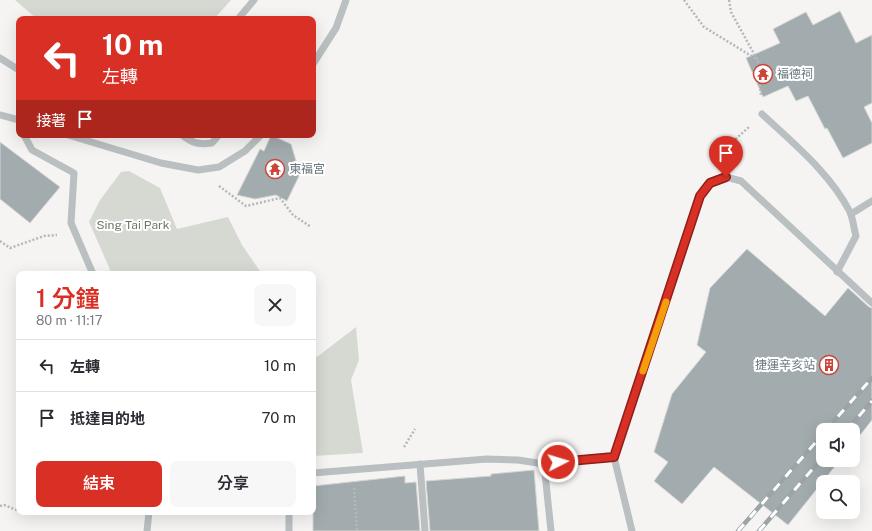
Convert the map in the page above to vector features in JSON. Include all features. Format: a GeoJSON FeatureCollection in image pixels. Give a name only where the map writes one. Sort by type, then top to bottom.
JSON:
{"type":"FeatureCollection","features":[{"type":"Feature","properties":{"kind":"street"},"geometry":{"type":"LineString","coordinates":[[241,16],[254,0]]}},
{"type":"Feature","properties":{"kind":"street"},"geometry":{"type":"LineString","coordinates":[[316,59],[336,28],[346,0]]}},
{"type":"Feature","properties":{"kind":"street"},"geometry":{"type":"LineString","coordinates":[[0,58],[16,68]]}},
{"type":"Feature","properties":{"kind":"street"},"geometry":{"type":"LineString","coordinates":[[762,114],[822,172],[838,192],[851,214],[856,236],[838,272]]}},
{"type":"Feature","properties":{"kind":"street"},"geometry":{"type":"LineString","coordinates":[[0,115],[16,119]]}},
{"type":"Feature","properties":{"kind":"street"},"geometry":{"type":"LineString","coordinates":[[26,138],[32,150],[74,173],[71,223],[91,271]]}},
{"type":"Feature","properties":{"kind":"street"},"geometry":{"type":"LineString","coordinates":[[78,138],[161,163],[198,170],[219,167],[245,151],[258,138]]}},
{"type":"Feature","properties":{"kind":"street"},"geometry":{"type":"LineString","coordinates":[[186,138],[191,142],[201,145],[212,143],[216,138]]}},
{"type":"Feature","properties":{"kind":"street"},"geometry":{"type":"LineString","coordinates":[[632,531],[614,457],[700,196],[710,183],[726,177],[741,181],[872,303]]}},
{"type":"Feature","properties":{"kind":"street"},"geometry":{"type":"LineString","coordinates":[[851,214],[872,201]]}},
{"type":"Feature","properties":{"kind":"street"},"geometry":{"type":"LineString","coordinates":[[316,473],[486,459],[518,460],[544,464],[614,457]]}},
{"type":"Feature","properties":{"kind":"street"},"geometry":{"type":"LineString","coordinates":[[420,464],[425,531]]}},
{"type":"Feature","properties":{"kind":"street"},"geometry":{"type":"LineString","coordinates":[[544,464],[551,531]]}},
{"type":"Feature","properties":{"kind":"street"},"geometry":{"type":"LineString","coordinates":[[147,531],[149,515]]}},
{"type":"Feature","properties":{"kind":"street"},"geometry":{"type":"LineString","coordinates":[[289,515],[289,531]]}},
{"type":"Feature","properties":{"kind":"path"},"geometry":{"type":"LineString","coordinates":[[684,0],[704,27],[758,60]]}},
{"type":"Feature","properties":{"kind":"path"},"geometry":{"type":"LineString","coordinates":[[729,0],[731,12],[758,60],[762,114],[728,146],[741,181]]}},
{"type":"Feature","properties":{"kind":"path"},"geometry":{"type":"LineString","coordinates":[[198,170],[246,206],[280,198],[293,216],[311,227]]}},
{"type":"Feature","properties":{"kind":"path"},"geometry":{"type":"LineString","coordinates":[[0,241],[10,248],[44,236],[76,234]]}},
{"type":"Feature","properties":{"kind":"path"},"geometry":{"type":"LineString","coordinates":[[353,470],[357,531]]}},
{"type":"Feature","properties":{"kind":"path"},"geometry":{"type":"LineString","coordinates":[[0,506],[4,505],[16,510]]}},
{"type":"Feature","properties":{"kind":"green space"},"geometry":{"type":"Polygon","coordinates":[[[15,0],[231,0],[217,16],[34,16],[15,0]]]}},
{"type":"Feature","properties":{"kind":"green space","name":"Sing Tai Park"},"geometry":{"type":"Polygon","coordinates":[[[129,171],[160,188],[177,229],[228,217],[242,245],[260,271],[111,271],[89,222],[100,200],[121,172],[129,171]]]}},
{"type":"Feature","properties":{"kind":"green space"},"geometry":{"type":"Polygon","coordinates":[[[356,327],[359,360],[351,380],[363,453],[316,456],[316,356],[317,357],[356,327]]]}},
{"type":"Feature","properties":{"kind":"building"},"geometry":{"type":"Polygon","coordinates":[[[840,11],[856,43],[872,35],[872,103],[864,107],[872,123],[872,143],[843,158],[827,128],[825,129],[808,96],[796,101],[788,86],[763,97],[746,58],[780,43],[773,29],[806,12],[813,25],[840,11]]]}},
{"type":"Feature","properties":{"kind":"building","name":"東福宮"},"geometry":{"type":"Polygon","coordinates":[[[270,138],[278,138],[291,144],[300,174],[287,201],[276,195],[255,199],[237,195],[260,149],[264,151],[270,138]]]}},
{"type":"Feature","properties":{"kind":"building"},"geometry":{"type":"Polygon","coordinates":[[[0,142],[60,187],[30,223],[0,199],[0,142]]]}},
{"type":"Feature","properties":{"kind":"building"},"geometry":{"type":"Polygon","coordinates":[[[747,249],[825,316],[848,288],[872,308],[872,420],[860,435],[860,423],[816,423],[816,467],[834,467],[828,475],[816,475],[816,490],[788,525],[714,467],[682,504],[654,481],[668,462],[654,452],[672,394],[706,352],[697,345],[710,288],[747,249]]]}},
{"type":"Feature","properties":{"kind":"building"},"geometry":{"type":"Polygon","coordinates":[[[534,470],[539,531],[430,531],[426,481],[491,476],[491,474],[534,470]]]}},
{"type":"Feature","properties":{"kind":"building"},"geometry":{"type":"Polygon","coordinates":[[[405,476],[405,483],[416,482],[420,531],[313,531],[313,515],[316,515],[316,486],[405,476]]]}},
{"type":"Feature","properties":{"kind":"railway"},"geometry":{"type":"LineString","coordinates":[[832,423],[872,378]]}},
{"type":"Feature","properties":{"kind":"railway"},"geometry":{"type":"LineString","coordinates":[[853,423],[872,401]]}},
{"type":"Feature","properties":{"kind":"railway"},"geometry":{"type":"LineString","coordinates":[[738,531],[816,442]]}},
{"type":"Feature","properties":{"kind":"railway"},"geometry":{"type":"LineString","coordinates":[[759,531],[816,465]]}},
{"type":"Feature","properties":{"kind":"slow traffic"},"geometry":{"type":"LineString","coordinates":[[643,371],[666,302]]}},
{"type":"Feature","properties":{"kind":"place","name":"福德祠"},"geometry":{"type":"Point","coordinates":[763,74]}},
{"type":"Feature","properties":{"kind":"place","name":"東福宮"},"geometry":{"type":"Point","coordinates":[275,169]}},
{"type":"Feature","properties":{"kind":"place","name":"捷運辛亥站"},"geometry":{"type":"Point","coordinates":[829,365]}},
{"type":"Feature","properties":{"kind":"route"},"geometry":{"type":"LineString","coordinates":[[558,462],[614,457],[700,196],[710,183],[726,177]]}}]}
